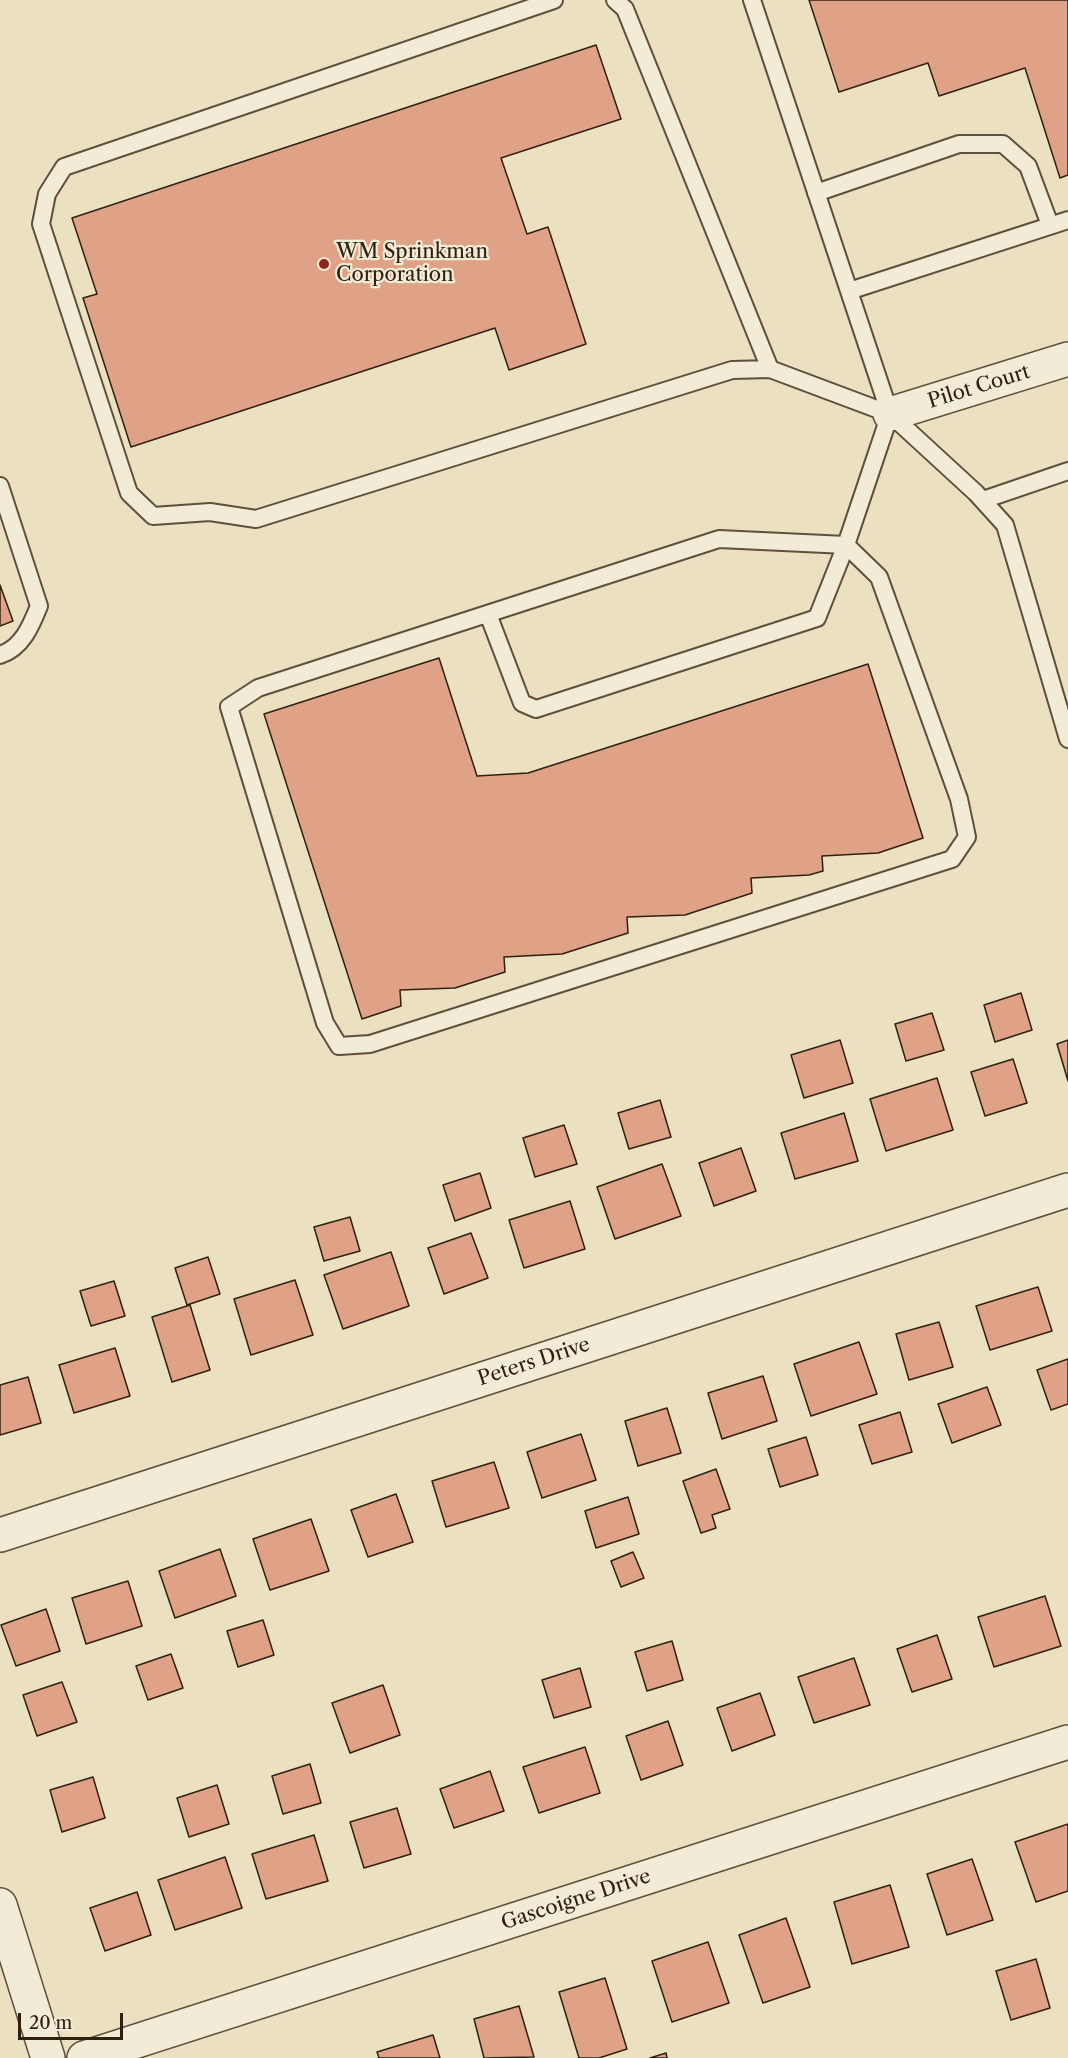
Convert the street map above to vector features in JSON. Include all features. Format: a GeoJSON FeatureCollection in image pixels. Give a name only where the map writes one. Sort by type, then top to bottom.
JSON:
{"type":"FeatureCollection","features":[{"type":"Feature","properties":{"kind":"street","name":"Pilot Court"},"geometry":{"type":"LineString","coordinates":[[890,414],[1068,359]]}},
{"type":"Feature","properties":{"kind":"street","name":"Peters Drive"},"geometry":{"type":"LineString","coordinates":[[0,1535],[1068,1190]]}},
{"type":"Feature","properties":{"kind":"street","name":"Gascoigne Drive"},"geometry":{"type":"LineString","coordinates":[[84,2058],[1068,1742]]}},
{"type":"Feature","properties":{"kind":"street"},"geometry":{"type":"LineString","coordinates":[[0,1905],[48,2058]]}},
{"type":"Feature","properties":{"kind":"lane"},"geometry":{"type":"LineString","coordinates":[[554,0],[64,167],[47,194],[41,224],[129,493],[153,516],[210,513],[256,519],[732,370],[770,369],[890,414],[983,500],[1005,525],[1068,739]]}},
{"type":"Feature","properties":{"kind":"lane"},"geometry":{"type":"LineString","coordinates":[[615,0],[625,9],[770,369]]}},
{"type":"Feature","properties":{"kind":"lane"},"geometry":{"type":"LineString","coordinates":[[488,614],[522,703],[536,709],[817,618],[846,545],[890,414],[752,0]]}},
{"type":"Feature","properties":{"kind":"lane"},"geometry":{"type":"LineString","coordinates":[[816,193],[959,144],[1003,144],[1028,166],[1050,225]]}},
{"type":"Feature","properties":{"kind":"lane"},"geometry":{"type":"LineString","coordinates":[[849,291],[1068,220]]}},
{"type":"Feature","properties":{"kind":"lane"},"geometry":{"type":"LineString","coordinates":[[983,500],[1068,471]]}},
{"type":"Feature","properties":{"kind":"lane"},"geometry":{"type":"LineString","coordinates":[[0,486],[39,606],[29,630],[12,651],[0,655]]}},
{"type":"Feature","properties":{"kind":"lane"},"geometry":{"type":"LineString","coordinates":[[719,539],[846,545],[879,577],[959,799],[967,837],[952,859],[370,1044],[339,1046],[325,1023],[229,707],[258,688],[719,539]]}},
{"type":"Feature","properties":{"kind":"building"},"geometry":{"type":"Polygon","coordinates":[[[809,0],[1068,0],[1068,175],[1060,178],[1025,68],[939,96],[928,63],[839,92],[809,0]]]}},
{"type":"Feature","properties":{"kind":"building","name":"WM Sprinkman Corporation"},"geometry":{"type":"Polygon","coordinates":[[[596,45],[621,119],[501,158],[527,234],[548,227],[586,344],[509,370],[495,328],[131,447],[83,298],[97,294],[72,218],[596,45]]]}},
{"type":"Feature","properties":{"kind":"building"},"geometry":{"type":"Polygon","coordinates":[[[0,585],[13,621],[0,626],[0,585]]]}},
{"type":"Feature","properties":{"kind":"building"},"geometry":{"type":"Polygon","coordinates":[[[439,658],[477,776],[528,773],[868,664],[923,838],[878,853],[822,856],[823,871],[809,875],[751,878],[752,893],[685,915],[627,917],[628,933],[562,954],[504,957],[505,972],[455,988],[400,990],[401,1006],[362,1019],[264,714],[439,658]]]}},
{"type":"Feature","properties":{"kind":"building"},"geometry":{"type":"Polygon","coordinates":[[[1021,993],[1032,1030],[995,1042],[984,1005],[1021,993]]]}},
{"type":"Feature","properties":{"kind":"building"},"geometry":{"type":"Polygon","coordinates":[[[932,1013],[944,1050],[906,1061],[895,1024],[932,1013]]]}},
{"type":"Feature","properties":{"kind":"building"},"geometry":{"type":"Polygon","coordinates":[[[840,1040],[853,1083],[804,1098],[791,1055],[840,1040]]]}},
{"type":"Feature","properties":{"kind":"building"},"geometry":{"type":"Polygon","coordinates":[[[1068,1040],[1068,1081],[1057,1044],[1068,1040]]]}},
{"type":"Feature","properties":{"kind":"building"},"geometry":{"type":"Polygon","coordinates":[[[1013,1059],[1027,1103],[985,1116],[971,1072],[1013,1059]]]}},
{"type":"Feature","properties":{"kind":"building"},"geometry":{"type":"Polygon","coordinates":[[[937,1078],[953,1130],[886,1151],[870,1099],[937,1078]]]}},
{"type":"Feature","properties":{"kind":"building"},"geometry":{"type":"Polygon","coordinates":[[[660,1100],[671,1137],[629,1149],[618,1113],[660,1100]]]}},
{"type":"Feature","properties":{"kind":"building"},"geometry":{"type":"Polygon","coordinates":[[[844,1113],[858,1161],[795,1179],[781,1133],[844,1113]]]}},
{"type":"Feature","properties":{"kind":"building"},"geometry":{"type":"Polygon","coordinates":[[[564,1125],[577,1164],[535,1177],[523,1138],[564,1125]]]}},
{"type":"Feature","properties":{"kind":"building"},"geometry":{"type":"Polygon","coordinates":[[[741,1148],[756,1191],[714,1206],[699,1163],[741,1148]]]}},
{"type":"Feature","properties":{"kind":"building"},"geometry":{"type":"Polygon","coordinates":[[[662,1164],[681,1216],[615,1239],[597,1187],[662,1164]]]}},
{"type":"Feature","properties":{"kind":"building"},"geometry":{"type":"Polygon","coordinates":[[[480,1173],[491,1208],[455,1221],[443,1185],[480,1173]]]}},
{"type":"Feature","properties":{"kind":"building"},"geometry":{"type":"Polygon","coordinates":[[[570,1201],[585,1249],[524,1268],[509,1220],[570,1201]]]}},
{"type":"Feature","properties":{"kind":"building"},"geometry":{"type":"Polygon","coordinates":[[[350,1217],[360,1251],[324,1261],[314,1227],[350,1217]]]}},
{"type":"Feature","properties":{"kind":"building"},"geometry":{"type":"Polygon","coordinates":[[[471,1233],[488,1278],[444,1294],[428,1248],[471,1233]]]}},
{"type":"Feature","properties":{"kind":"building"},"geometry":{"type":"Polygon","coordinates":[[[391,1252],[409,1306],[343,1329],[324,1275],[391,1252]]]}},
{"type":"Feature","properties":{"kind":"building"},"geometry":{"type":"Polygon","coordinates":[[[208,1257],[220,1294],[187,1305],[175,1268],[208,1257]]]}},
{"type":"Feature","properties":{"kind":"building"},"geometry":{"type":"Polygon","coordinates":[[[295,1280],[313,1335],[251,1355],[234,1299],[295,1280]]]}},
{"type":"Feature","properties":{"kind":"building"},"geometry":{"type":"Polygon","coordinates":[[[114,1281],[125,1316],[91,1326],[80,1291],[114,1281]]]}},
{"type":"Feature","properties":{"kind":"building"},"geometry":{"type":"Polygon","coordinates":[[[1038,1287],[1052,1331],[990,1350],[976,1306],[1038,1287]]]}},
{"type":"Feature","properties":{"kind":"building"},"geometry":{"type":"Polygon","coordinates":[[[190,1305],[210,1370],[172,1382],[152,1317],[190,1305]]]}},
{"type":"Feature","properties":{"kind":"building"},"geometry":{"type":"Polygon","coordinates":[[[939,1322],[953,1367],[909,1380],[896,1334],[939,1322]]]}},
{"type":"Feature","properties":{"kind":"building"},"geometry":{"type":"Polygon","coordinates":[[[859,1342],[877,1394],[811,1416],[794,1364],[859,1342]]]}},
{"type":"Feature","properties":{"kind":"building"},"geometry":{"type":"Polygon","coordinates":[[[115,1348],[130,1396],[74,1413],[59,1365],[115,1348]]]}},
{"type":"Feature","properties":{"kind":"building"},"geometry":{"type":"Polygon","coordinates":[[[1068,1359],[1068,1404],[1051,1410],[1037,1370],[1068,1359]]]}},
{"type":"Feature","properties":{"kind":"building"},"geometry":{"type":"Polygon","coordinates":[[[763,1376],[777,1421],[722,1439],[708,1393],[763,1376]]]}},
{"type":"Feature","properties":{"kind":"building"},"geometry":{"type":"Polygon","coordinates":[[[28,1377],[41,1423],[0,1435],[0,1385],[28,1377]]]}},
{"type":"Feature","properties":{"kind":"building"},"geometry":{"type":"Polygon","coordinates":[[[987,1387],[1001,1425],[952,1443],[938,1404],[987,1387]]]}},
{"type":"Feature","properties":{"kind":"building"},"geometry":{"type":"Polygon","coordinates":[[[667,1408],[681,1453],[638,1466],[625,1421],[667,1408]]]}},
{"type":"Feature","properties":{"kind":"building"},"geometry":{"type":"Polygon","coordinates":[[[900,1412],[912,1452],[872,1464],[859,1425],[900,1412]]]}},
{"type":"Feature","properties":{"kind":"building"},"geometry":{"type":"Polygon","coordinates":[[[581,1434],[596,1480],[542,1498],[527,1452],[581,1434]]]}},
{"type":"Feature","properties":{"kind":"building"},"geometry":{"type":"Polygon","coordinates":[[[806,1437],[818,1475],[780,1487],[768,1449],[806,1437]]]}},
{"type":"Feature","properties":{"kind":"building"},"geometry":{"type":"Polygon","coordinates":[[[494,1462],[509,1508],[446,1527],[432,1481],[494,1462]]]}},
{"type":"Feature","properties":{"kind":"building"},"geometry":{"type":"Polygon","coordinates":[[[716,1469],[730,1509],[712,1515],[716,1528],[701,1533],[683,1481],[716,1469]]]}},
{"type":"Feature","properties":{"kind":"building"},"geometry":{"type":"Polygon","coordinates":[[[396,1494],[413,1542],[368,1557],[351,1510],[396,1494]]]}},
{"type":"Feature","properties":{"kind":"building"},"geometry":{"type":"Polygon","coordinates":[[[628,1497],[639,1534],[596,1548],[585,1511],[628,1497]]]}},
{"type":"Feature","properties":{"kind":"building"},"geometry":{"type":"Polygon","coordinates":[[[311,1519],[329,1571],[270,1590],[253,1539],[311,1519]]]}},
{"type":"Feature","properties":{"kind":"building"},"geometry":{"type":"Polygon","coordinates":[[[220,1549],[236,1596],[175,1618],[159,1571],[220,1549]]]}},
{"type":"Feature","properties":{"kind":"building"},"geometry":{"type":"Polygon","coordinates":[[[633,1552],[644,1578],[621,1587],[611,1561],[633,1552]]]}},
{"type":"Feature","properties":{"kind":"building"},"geometry":{"type":"Polygon","coordinates":[[[128,1581],[142,1626],[86,1644],[72,1598],[128,1581]]]}},
{"type":"Feature","properties":{"kind":"building"},"geometry":{"type":"Polygon","coordinates":[[[1045,1596],[1061,1646],[994,1667],[978,1617],[1045,1596]]]}},
{"type":"Feature","properties":{"kind":"building"},"geometry":{"type":"Polygon","coordinates":[[[46,1609],[60,1651],[16,1666],[1,1625],[46,1609]]]}},
{"type":"Feature","properties":{"kind":"building"},"geometry":{"type":"Polygon","coordinates":[[[263,1620],[274,1655],[238,1667],[227,1631],[263,1620]]]}},
{"type":"Feature","properties":{"kind":"building"},"geometry":{"type":"Polygon","coordinates":[[[937,1635],[952,1679],[912,1692],[897,1649],[937,1635]]]}},
{"type":"Feature","properties":{"kind":"building"},"geometry":{"type":"Polygon","coordinates":[[[672,1641],[683,1680],[647,1691],[635,1652],[672,1641]]]}},
{"type":"Feature","properties":{"kind":"building"},"geometry":{"type":"Polygon","coordinates":[[[171,1654],[183,1688],[148,1700],[136,1666],[171,1654]]]}},
{"type":"Feature","properties":{"kind":"building"},"geometry":{"type":"Polygon","coordinates":[[[854,1658],[870,1705],[814,1723],[798,1677],[854,1658]]]}},
{"type":"Feature","properties":{"kind":"building"},"geometry":{"type":"Polygon","coordinates":[[[580,1668],[591,1707],[554,1718],[542,1680],[580,1668]]]}},
{"type":"Feature","properties":{"kind":"building"},"geometry":{"type":"Polygon","coordinates":[[[62,1682],[77,1722],[37,1736],[23,1695],[62,1682]]]}},
{"type":"Feature","properties":{"kind":"building"},"geometry":{"type":"Polygon","coordinates":[[[383,1685],[400,1735],[350,1753],[332,1703],[383,1685]]]}},
{"type":"Feature","properties":{"kind":"building"},"geometry":{"type":"Polygon","coordinates":[[[760,1693],[775,1735],[732,1751],[717,1708],[760,1693]]]}},
{"type":"Feature","properties":{"kind":"building"},"geometry":{"type":"Polygon","coordinates":[[[668,1721],[683,1765],[641,1780],[626,1736],[668,1721]]]}},
{"type":"Feature","properties":{"kind":"building"},"geometry":{"type":"Polygon","coordinates":[[[585,1747],[600,1793],[539,1813],[523,1767],[585,1747]]]}},
{"type":"Feature","properties":{"kind":"building"},"geometry":{"type":"Polygon","coordinates":[[[310,1764],[321,1803],[283,1814],[272,1776],[310,1764]]]}},
{"type":"Feature","properties":{"kind":"building"},"geometry":{"type":"Polygon","coordinates":[[[490,1771],[504,1811],[454,1828],[440,1789],[490,1771]]]}},
{"type":"Feature","properties":{"kind":"building"},"geometry":{"type":"Polygon","coordinates":[[[93,1777],[105,1818],[62,1832],[50,1790],[93,1777]]]}},
{"type":"Feature","properties":{"kind":"building"},"geometry":{"type":"Polygon","coordinates":[[[217,1785],[229,1824],[189,1837],[177,1798],[217,1785]]]}},
{"type":"Feature","properties":{"kind":"building"},"geometry":{"type":"Polygon","coordinates":[[[397,1808],[411,1854],[364,1868],[350,1822],[397,1808]]]}},
{"type":"Feature","properties":{"kind":"building"},"geometry":{"type":"Polygon","coordinates":[[[1068,1824],[1068,1891],[1036,1902],[1015,1842],[1068,1824]]]}},
{"type":"Feature","properties":{"kind":"building"},"geometry":{"type":"Polygon","coordinates":[[[314,1835],[328,1881],[266,1899],[252,1854],[314,1835]]]}},
{"type":"Feature","properties":{"kind":"building"},"geometry":{"type":"Polygon","coordinates":[[[225,1857],[242,1908],[175,1930],[158,1880],[225,1857]]]}},
{"type":"Feature","properties":{"kind":"building"},"geometry":{"type":"Polygon","coordinates":[[[972,1859],[993,1920],[947,1935],[927,1874],[972,1859]]]}},
{"type":"Feature","properties":{"kind":"building"},"geometry":{"type":"Polygon","coordinates":[[[890,1885],[909,1947],[852,1964],[834,1902],[890,1885]]]}},
{"type":"Feature","properties":{"kind":"building"},"geometry":{"type":"Polygon","coordinates":[[[137,1892],[151,1935],[105,1951],[90,1908],[137,1892]]]}},
{"type":"Feature","properties":{"kind":"building"},"geometry":{"type":"Polygon","coordinates":[[[786,1918],[810,1987],[763,2003],[739,1935],[786,1918]]]}},
{"type":"Feature","properties":{"kind":"building"},"geometry":{"type":"Polygon","coordinates":[[[708,1942],[729,2003],[672,2022],[652,1961],[708,1942]]]}},
{"type":"Feature","properties":{"kind":"building"},"geometry":{"type":"Polygon","coordinates":[[[1036,1959],[1050,2008],[1011,2020],[996,1971],[1036,1959]]]}},
{"type":"Feature","properties":{"kind":"building"},"geometry":{"type":"Polygon","coordinates":[[[605,1978],[627,2049],[599,2058],[579,2058],[559,1992],[605,1978]]]}},
{"type":"Feature","properties":{"kind":"building"},"geometry":{"type":"Polygon","coordinates":[[[519,2006],[534,2057],[484,2058],[474,2019],[519,2006]]]}},
{"type":"Feature","properties":{"kind":"building"},"geometry":{"type":"Polygon","coordinates":[[[433,2035],[440,2058],[379,2058],[377,2052],[433,2035]]]}},
{"type":"Feature","properties":{"kind":"building"},"geometry":{"type":"Polygon","coordinates":[[[666,2053],[667,2058],[650,2058],[666,2053]]]}},
{"type":"Feature","properties":{"kind":"place","name":"WM Sprinkman Corporation"},"geometry":{"type":"Point","coordinates":[324,264]}}]}
